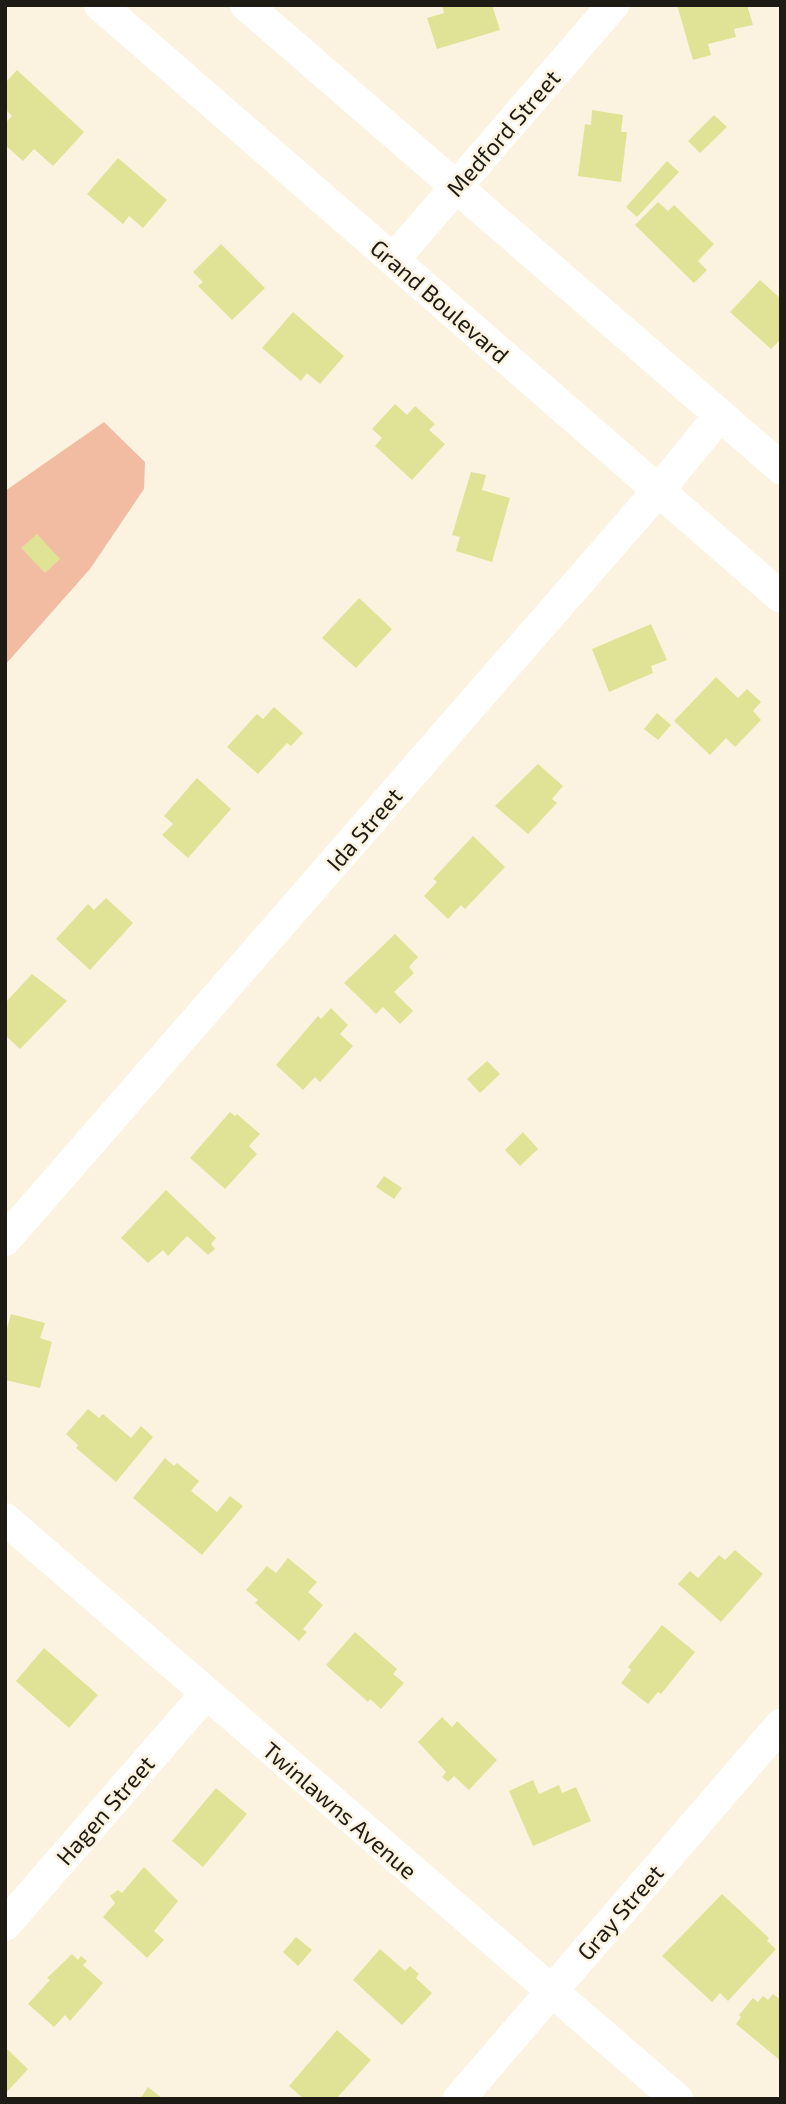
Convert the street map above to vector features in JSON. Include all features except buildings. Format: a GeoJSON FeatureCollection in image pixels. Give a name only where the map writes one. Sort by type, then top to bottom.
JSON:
{"type":"FeatureCollection","features":[{"type":"Feature","properties":{"kind":"street","name":"Grand Boulevard"},"geometry":{"type":"LineString","coordinates":[[100,5],[781,597]]}},
{"type":"Feature","properties":{"kind":"street"},"geometry":{"type":"LineString","coordinates":[[246,5],[781,468]]}},
{"type":"Feature","properties":{"kind":"street","name":"Medford Street"},"geometry":{"type":"LineString","coordinates":[[393,260],[613,5]]}},
{"type":"Feature","properties":{"kind":"street","name":"Ida Street"},"geometry":{"type":"LineString","coordinates":[[5,1240],[658,491],[720,415]]}},
{"type":"Feature","properties":{"kind":"street","name":"Twinlawns Avenue"},"geometry":{"type":"LineString","coordinates":[[5,1519],[205,1695],[677,2099]]}},
{"type":"Feature","properties":{"kind":"street","name":"Hagen Street"},"geometry":{"type":"LineString","coordinates":[[5,1926],[205,1695]]}},
{"type":"Feature","properties":{"kind":"street","name":"Gray Street"},"geometry":{"type":"LineString","coordinates":[[459,2099],[781,1725]]}},
{"type":"Feature","properties":{"kind":"shaded area"},"geometry":{"type":"Polygon","coordinates":[[[104,422],[145,462],[144,489],[90,569],[5,665],[5,491],[104,422]]]}}]}
